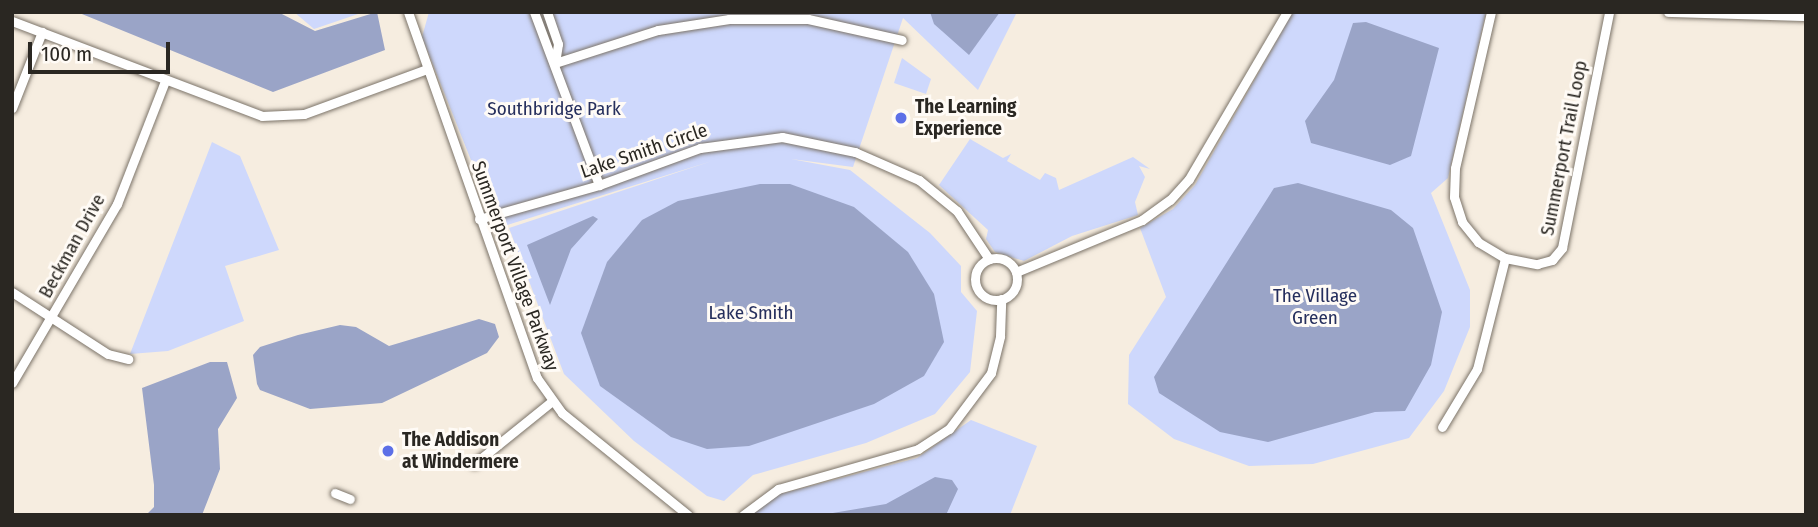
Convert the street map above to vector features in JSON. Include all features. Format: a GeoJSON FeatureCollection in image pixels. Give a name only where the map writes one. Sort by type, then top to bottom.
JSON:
{"type":"FeatureCollection","features":[{"type":"Feature","properties":{"kind":"street","name":"Summerport Village Parkway"},"geometry":{"type":"LineString","coordinates":[[408,12],[424,70],[527,355],[552,401],[688,515]]}},
{"type":"Feature","properties":{"kind":"street"},"geometry":{"type":"LineString","coordinates":[[534,12],[599,185]]}},
{"type":"Feature","properties":{"kind":"street"},"geometry":{"type":"LineString","coordinates":[[547,12],[558,44],[555,63]]}},
{"type":"Feature","properties":{"kind":"street"},"geometry":{"type":"LineString","coordinates":[[1016,272],[1142,220],[1170,200],[1189,179],[1287,12]]}},
{"type":"Feature","properties":{"kind":"street","name":"Summerport Trail Loop"},"geometry":{"type":"LineString","coordinates":[[1491,12],[1455,168],[1454,197],[1469,232],[1505,258],[1545,264],[1562,248],[1609,12]]}},
{"type":"Feature","properties":{"kind":"street"},"geometry":{"type":"LineString","coordinates":[[1668,12],[1806,16]]}},
{"type":"Feature","properties":{"kind":"street"},"geometry":{"type":"LineString","coordinates":[[555,63],[658,30],[729,19],[808,19],[902,40]]}},
{"type":"Feature","properties":{"kind":"street"},"geometry":{"type":"LineString","coordinates":[[12,20],[242,112],[286,117],[424,70]]}},
{"type":"Feature","properties":{"kind":"street"},"geometry":{"type":"LineString","coordinates":[[12,108],[41,32]]}},
{"type":"Feature","properties":{"kind":"street","name":"Beckman Drive"},"geometry":{"type":"LineString","coordinates":[[12,383],[117,204],[165,81]]}},
{"type":"Feature","properties":{"kind":"street","name":"Lake Smith Circle"},"geometry":{"type":"LineString","coordinates":[[479,219],[599,185],[726,142],[807,139],[855,152],[919,180],[957,211],[989,259]]}},
{"type":"Feature","properties":{"kind":"street"},"geometry":{"type":"LineString","coordinates":[[1442,427],[1468,388],[1485,347],[1505,258]]}},
{"type":"Feature","properties":{"kind":"street"},"geometry":{"type":"LineString","coordinates":[[989,259],[1002,259],[1016,272],[1013,291],[1001,299],[987,298],[977,288],[978,268],[989,259]]}},
{"type":"Feature","properties":{"kind":"street"},"geometry":{"type":"LineString","coordinates":[[12,292],[108,354],[128,359]]}},
{"type":"Feature","properties":{"kind":"street"},"geometry":{"type":"LineString","coordinates":[[743,515],[778,489],[918,449],[949,429],[990,373],[1000,336],[1001,299]]}},
{"type":"Feature","properties":{"kind":"street"},"geometry":{"type":"LineString","coordinates":[[474,464],[552,401]]}},
{"type":"Feature","properties":{"kind":"street"},"geometry":{"type":"LineString","coordinates":[[335,493],[350,499]]}},
{"type":"Feature","properties":{"kind":"green space"},"geometry":{"type":"Polygon","coordinates":[[[294,12],[364,12],[314,29],[294,12]]]}},
{"type":"Feature","properties":{"kind":"green space","name":"Southbridge Park"},"geometry":{"type":"Polygon","coordinates":[[[429,12],[1017,12],[978,90],[903,18],[853,167],[791,159],[850,170],[930,233],[961,266],[961,292],[977,311],[970,372],[935,414],[866,443],[753,475],[724,501],[707,496],[634,441],[564,374],[509,228],[712,161],[498,228],[422,37],[429,12]]]}},
{"type":"Feature","properties":{"kind":"green space","name":"The Village Green"},"geometry":{"type":"Polygon","coordinates":[[[1293,12],[1486,12],[1448,178],[1431,193],[1470,290],[1470,327],[1444,391],[1409,438],[1313,464],[1249,466],[1174,439],[1128,404],[1129,355],[1166,297],[1140,228],[1173,209],[1195,185],[1293,12]]]}},
{"type":"Feature","properties":{"kind":"green space"},"geometry":{"type":"Polygon","coordinates":[[[902,58],[931,79],[926,94],[894,83],[902,58]]]}},
{"type":"Feature","properties":{"kind":"green space"},"geometry":{"type":"Polygon","coordinates":[[[970,139],[1003,158],[1011,154],[1007,161],[1040,180],[1045,173],[1056,178],[1059,190],[1133,157],[1150,169],[1139,166],[1145,177],[1135,202],[1138,215],[1072,236],[1024,261],[995,252],[986,239],[988,230],[939,185],[970,139]]]}},
{"type":"Feature","properties":{"kind":"green space"},"geometry":{"type":"Polygon","coordinates":[[[212,142],[240,156],[279,250],[225,266],[244,321],[168,351],[130,354],[212,142]]]}},
{"type":"Feature","properties":{"kind":"green space"},"geometry":{"type":"Polygon","coordinates":[[[971,420],[1037,446],[1010,515],[750,515],[780,494],[917,458],[971,420]]]}},
{"type":"Feature","properties":{"kind":"shaded area"},"geometry":{"type":"Polygon","coordinates":[[[77,12],[278,12],[315,31],[377,12],[385,50],[273,92],[77,12]]]}},
{"type":"Feature","properties":{"kind":"shaded area"},"geometry":{"type":"Polygon","coordinates":[[[930,12],[1000,12],[969,55],[934,24],[930,12]]]}},
{"type":"Feature","properties":{"kind":"shaded area"},"geometry":{"type":"Polygon","coordinates":[[[1366,22],[1439,48],[1411,156],[1390,165],[1311,143],[1305,121],[1334,80],[1353,23],[1366,22]]]}},
{"type":"Feature","properties":{"kind":"shaded area"},"geometry":{"type":"Polygon","coordinates":[[[1298,183],[1391,210],[1413,228],[1442,312],[1431,365],[1405,411],[1375,412],[1268,442],[1220,432],[1159,393],[1154,377],[1274,188],[1298,183]]]}},
{"type":"Feature","properties":{"kind":"shaded area","name":"Lake Smith"},"geometry":{"type":"Polygon","coordinates":[[[760,184],[790,184],[854,207],[908,252],[934,294],[944,342],[924,376],[874,404],[749,446],[707,449],[671,437],[600,386],[581,333],[607,262],[642,220],[678,201],[760,184]]]}},
{"type":"Feature","properties":{"kind":"shaded area"},"geometry":{"type":"Polygon","coordinates":[[[593,216],[598,219],[571,249],[550,305],[527,245],[593,216]]]}},
{"type":"Feature","properties":{"kind":"shaded area"},"geometry":{"type":"Polygon","coordinates":[[[479,319],[495,324],[499,337],[487,353],[382,403],[310,409],[260,390],[257,384],[253,355],[260,347],[298,335],[340,325],[356,327],[389,346],[479,319]]]}},
{"type":"Feature","properties":{"kind":"shaded area"},"geometry":{"type":"Polygon","coordinates":[[[210,362],[227,362],[237,398],[218,429],[220,469],[202,515],[146,515],[154,507],[154,485],[142,388],[210,362]]]}},
{"type":"Feature","properties":{"kind":"shaded area"},"geometry":{"type":"Polygon","coordinates":[[[935,477],[952,480],[958,489],[946,515],[821,515],[886,504],[935,477]]]}},
{"type":"Feature","properties":{"kind":"place","name":"The Learning Experience"},"geometry":{"type":"Point","coordinates":[901,118]}},
{"type":"Feature","properties":{"kind":"place","name":"The Addison at Windermere"},"geometry":{"type":"Point","coordinates":[388,451]}}]}
